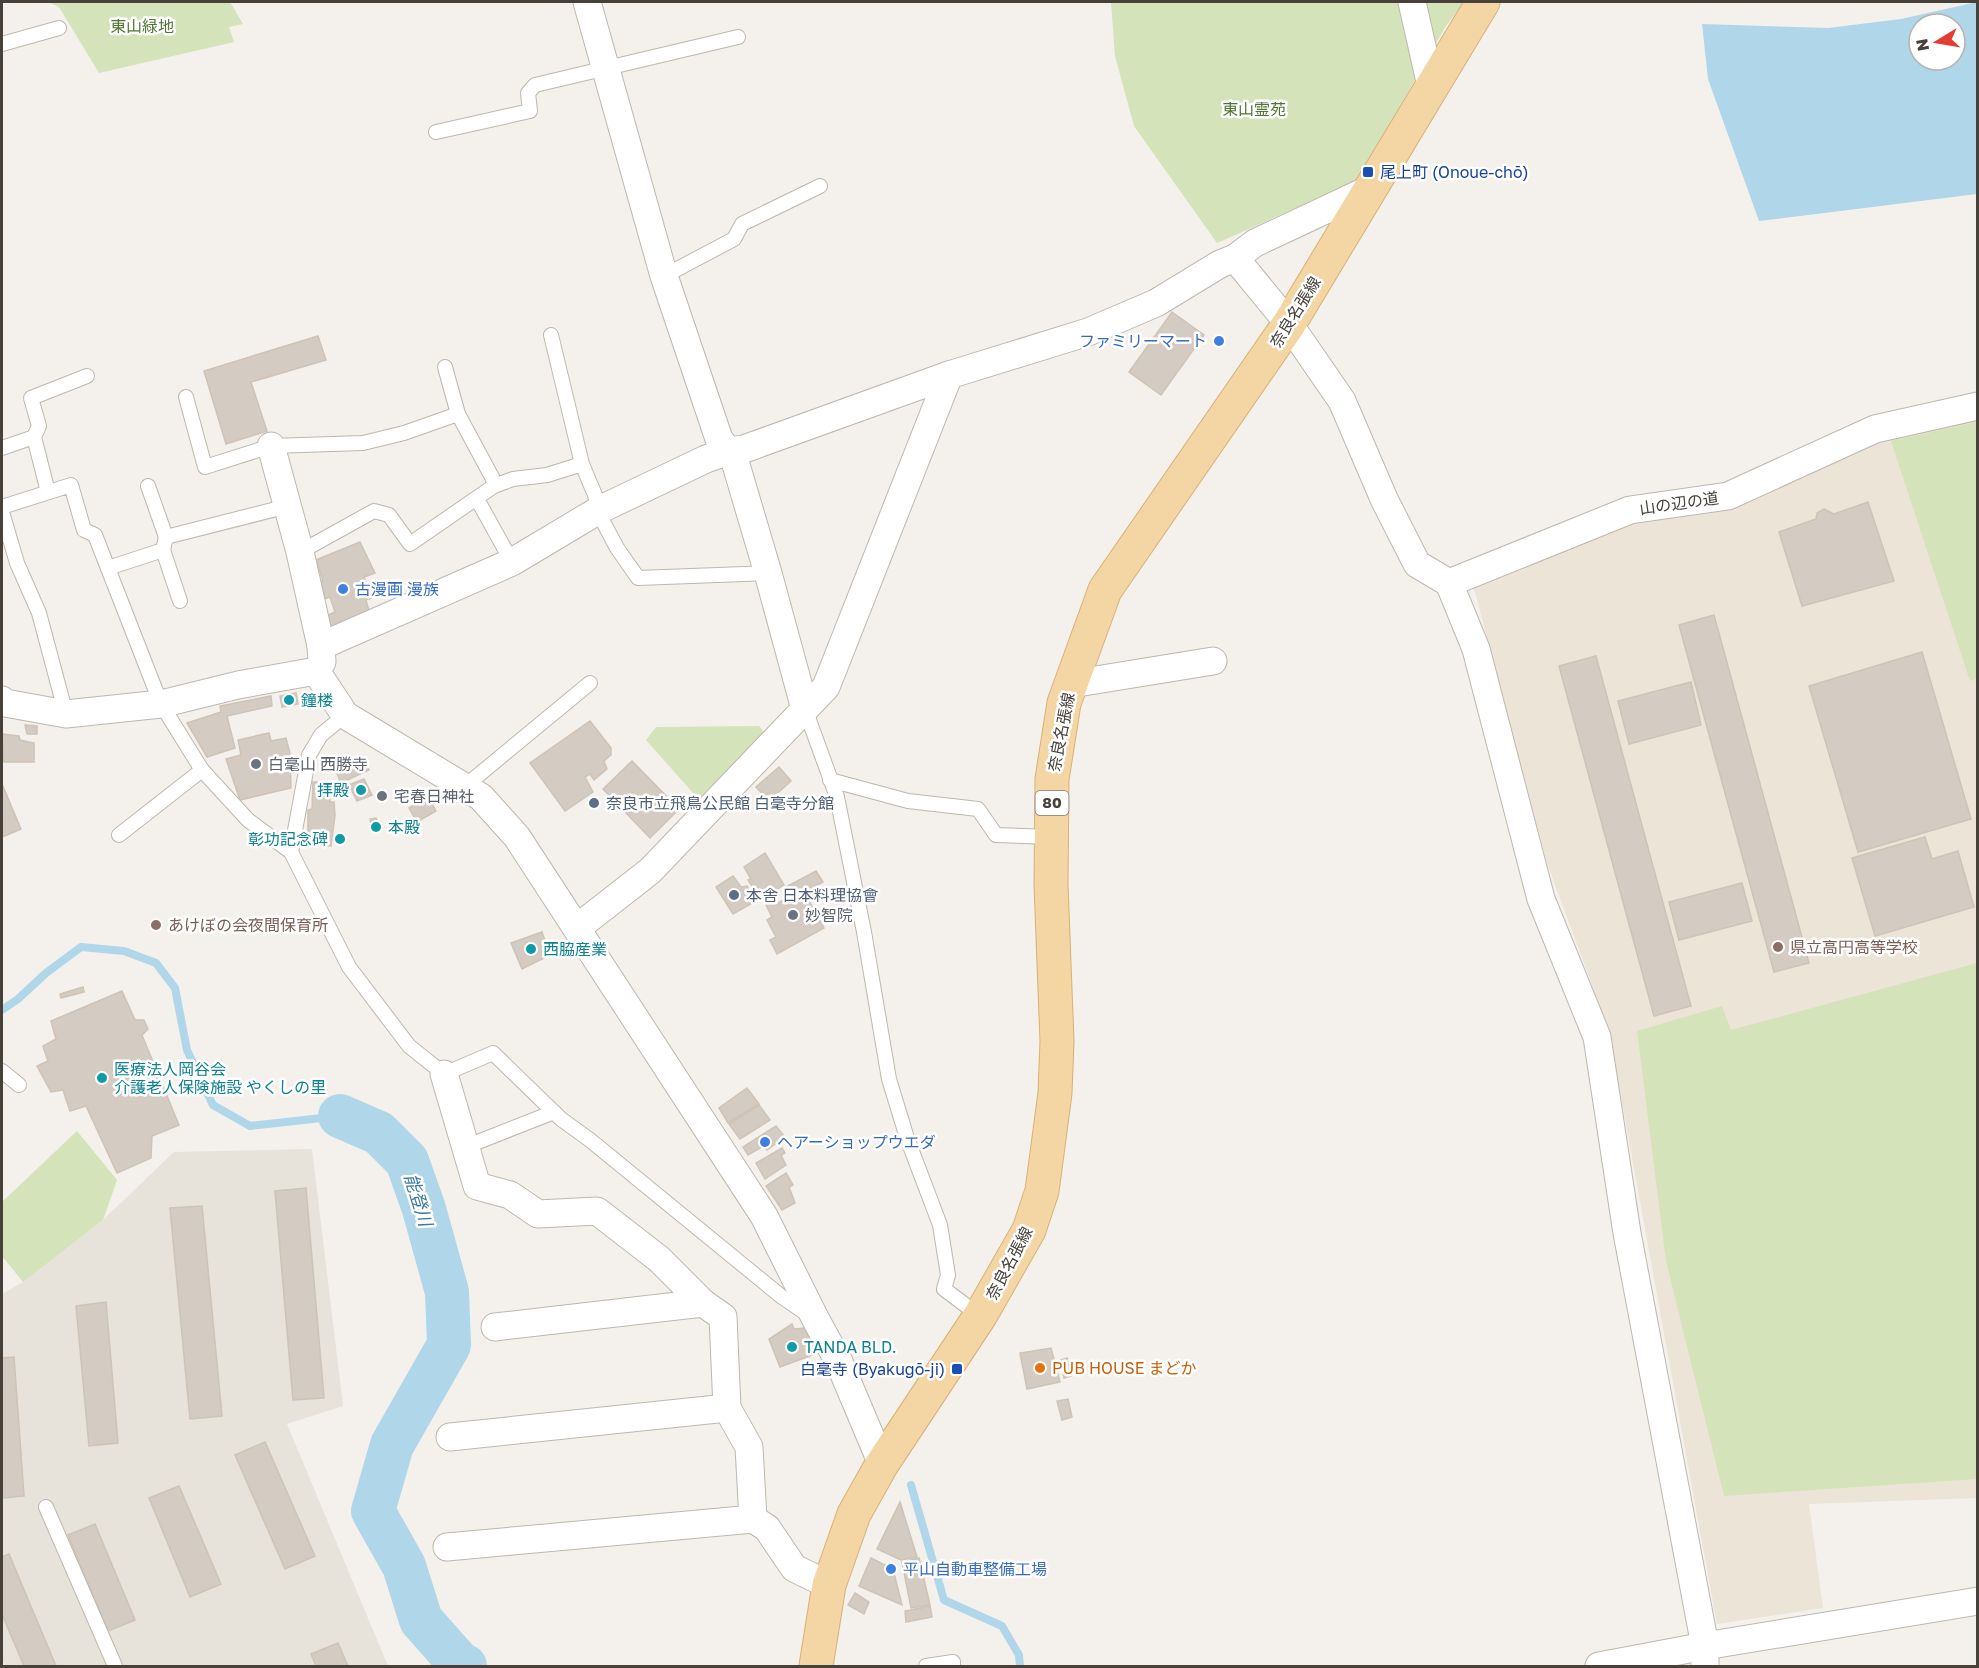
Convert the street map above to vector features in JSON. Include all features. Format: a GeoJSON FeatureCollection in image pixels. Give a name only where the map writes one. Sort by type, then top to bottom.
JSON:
{"type":"FeatureCollection","features":[{"type":"Feature","properties":{"kind":"main road","name":"奈良名張線"},"geometry":{"type":"LineString","coordinates":[[816,1666],[829,1585],[854,1514],[882,1464],[980,1316],[1029,1230],[1043,1180],[1056,1083],[1057,1041],[1052,779],[1064,703],[1105,590],[1289,324],[1431,86],[1484,2]]}},
{"type":"Feature","properties":{"kind":"street"},"geometry":{"type":"LineString","coordinates":[[587,2],[664,276],[718,439],[734,458],[805,709]]}},
{"type":"Feature","properties":{"kind":"street"},"geometry":{"type":"LineString","coordinates":[[1412,2],[1431,86]]}},
{"type":"Feature","properties":{"kind":"street"},"geometry":{"type":"LineString","coordinates":[[2,700],[5,703],[66,714],[161,704],[238,685],[318,659],[512,562],[599,510],[729,451],[744,449],[949,375],[1088,332],[1156,303],[1220,264],[1235,258],[1255,243],[1370,189]]}},
{"type":"Feature","properties":{"kind":"street"},"geometry":{"type":"LineString","coordinates":[[1235,258],[1289,324],[1342,400],[1384,499],[1417,564],[1449,583],[1476,649],[1541,899],[1597,1037],[1627,1233],[1705,1656]]}},
{"type":"Feature","properties":{"kind":"street"},"geometry":{"type":"LineString","coordinates":[[577,928],[650,871],[826,687],[949,375]]}},
{"type":"Feature","properties":{"kind":"street","name":"山の辺の道"},"geometry":{"type":"LineString","coordinates":[[1449,583],[1630,510],[1728,496],[1875,429],[1977,406]]}},
{"type":"Feature","properties":{"kind":"street"},"geometry":{"type":"LineString","coordinates":[[271,446],[300,552],[318,659],[345,715],[481,797],[517,837],[764,1216],[839,1362],[882,1464]]}},
{"type":"Feature","properties":{"kind":"street"},"geometry":{"type":"LineString","coordinates":[[1071,684],[1213,661]]}},
{"type":"Feature","properties":{"kind":"street"},"geometry":{"type":"LineString","coordinates":[[444,1074],[477,1186],[510,1195],[538,1214],[597,1211],[659,1259],[704,1303],[723,1317],[727,1408],[750,1447],[753,1519]]}},
{"type":"Feature","properties":{"kind":"street"},"geometry":{"type":"LineString","coordinates":[[495,1327],[704,1303]]}},
{"type":"Feature","properties":{"kind":"street"},"geometry":{"type":"LineString","coordinates":[[450,1437],[727,1408]]}},
{"type":"Feature","properties":{"kind":"street"},"geometry":{"type":"LineString","coordinates":[[447,1547],[753,1519],[767,1528],[794,1568],[829,1585]]}},
{"type":"Feature","properties":{"kind":"street"},"geometry":{"type":"LineString","coordinates":[[1599,1666],[1705,1656],[1977,1601]]}},
{"type":"Feature","properties":{"kind":"lane"},"geometry":{"type":"LineString","coordinates":[[2,44],[59,28]]}},
{"type":"Feature","properties":{"kind":"lane"},"geometry":{"type":"LineString","coordinates":[[436,132],[530,111],[528,93],[535,85],[738,37]]}},
{"type":"Feature","properties":{"kind":"lane"},"geometry":{"type":"LineString","coordinates":[[664,276],[734,240],[742,224],[820,186]]}},
{"type":"Feature","properties":{"kind":"lane"},"geometry":{"type":"LineString","coordinates":[[551,335],[582,464],[596,495],[600,516],[617,549],[638,578],[768,573]]}},
{"type":"Feature","properties":{"kind":"lane"},"geometry":{"type":"LineString","coordinates":[[445,367],[458,414],[493,479],[494,486]]}},
{"type":"Feature","properties":{"kind":"lane"},"geometry":{"type":"LineString","coordinates":[[48,492],[34,437],[39,426],[31,398],[87,376]]}},
{"type":"Feature","properties":{"kind":"lane"},"geometry":{"type":"LineString","coordinates":[[186,397],[205,467],[271,446],[363,443],[404,433],[458,414]]}},
{"type":"Feature","properties":{"kind":"lane"},"geometry":{"type":"LineString","coordinates":[[2,448],[34,437]]}},
{"type":"Feature","properties":{"kind":"lane"},"geometry":{"type":"LineString","coordinates":[[300,552],[374,511],[389,515],[410,544],[494,486],[513,479],[547,475],[582,464]]}},
{"type":"Feature","properties":{"kind":"lane"},"geometry":{"type":"LineString","coordinates":[[66,714],[39,613],[17,563],[2,509],[71,485],[84,530],[95,535],[161,704],[202,770],[248,820],[291,852],[349,968],[409,1046],[444,1074],[493,1053],[554,1112],[782,1296],[816,1320]]}},
{"type":"Feature","properties":{"kind":"lane"},"geometry":{"type":"LineString","coordinates":[[148,486],[180,601]]}},
{"type":"Feature","properties":{"kind":"lane"},"geometry":{"type":"LineString","coordinates":[[477,499],[512,562]]}},
{"type":"Feature","properties":{"kind":"lane"},"geometry":{"type":"LineString","coordinates":[[108,568],[164,544],[288,506]]}},
{"type":"Feature","properties":{"kind":"lane"},"geometry":{"type":"LineString","coordinates":[[464,787],[590,682]]}},
{"type":"Feature","properties":{"kind":"lane"},"geometry":{"type":"LineString","coordinates":[[805,709],[837,797],[864,932],[889,1079],[907,1138],[940,1225],[948,1275],[944,1289],[980,1316]]}},
{"type":"Feature","properties":{"kind":"lane"},"geometry":{"type":"LineString","coordinates":[[291,852],[309,755],[321,735],[345,715]]}},
{"type":"Feature","properties":{"kind":"lane"},"geometry":{"type":"LineString","coordinates":[[119,835],[202,770]]}},
{"type":"Feature","properties":{"kind":"lane"},"geometry":{"type":"LineString","coordinates":[[830,780],[908,801],[978,809],[996,835],[1052,837]]}},
{"type":"Feature","properties":{"kind":"lane"},"geometry":{"type":"LineString","coordinates":[[2,1071],[19,1085]]}},
{"type":"Feature","properties":{"kind":"lane"},"geometry":{"type":"LineString","coordinates":[[465,1147],[554,1112]]}},
{"type":"Feature","properties":{"kind":"lane"},"geometry":{"type":"LineString","coordinates":[[46,1507],[115,1666]]}},
{"type":"Feature","properties":{"kind":"lane"},"geometry":{"type":"LineString","coordinates":[[926,1666],[953,1662],[953,1666]]}},
{"type":"Feature","properties":{"kind":"shaded area","name":"県立高円高等学校"},"geometry":{"type":"Polygon","coordinates":[[[1977,409],[1977,1498],[1809,1504],[1823,1608],[1717,1624],[1609,1031],[1547,863],[1472,581],[1655,512],[1977,409]]]}},
{"type":"Feature","properties":{"kind":"shaded area"},"geometry":{"type":"Polygon","coordinates":[[[312,1149],[343,1406],[287,1424],[388,1666],[5,1666],[2,1659],[2,1294],[23,1282],[103,1220],[174,1152],[312,1149]]]}},
{"type":"Feature","properties":{"kind":"green space","name":"東山緑地"},"geometry":{"type":"Polygon","coordinates":[[[48,2],[230,2],[243,24],[229,27],[234,42],[99,73],[59,7],[48,2]]]}},
{"type":"Feature","properties":{"kind":"green space","name":"東山霊苑"},"geometry":{"type":"Polygon","coordinates":[[[1111,2],[1464,2],[1446,26],[1357,181],[1217,243],[1134,126],[1115,56],[1111,2]]]}},
{"type":"Feature","properties":{"kind":"green space"},"geometry":{"type":"Polygon","coordinates":[[[1977,422],[1978,678],[1970,681],[1891,441],[1977,422]]]}},
{"type":"Feature","properties":{"kind":"green space"},"geometry":{"type":"Polygon","coordinates":[[[759,726],[767,736],[702,803],[646,740],[656,727],[759,726]]]}},
{"type":"Feature","properties":{"kind":"green space"},"geometry":{"type":"Polygon","coordinates":[[[1977,963],[1977,1479],[1724,1496],[1666,1261],[1637,1031],[1722,1006],[1731,1030],[1977,963]]]}},
{"type":"Feature","properties":{"kind":"green space"},"geometry":{"type":"Polygon","coordinates":[[[77,1131],[117,1180],[103,1220],[23,1282],[2,1256],[2,1202],[77,1131]]]}},
{"type":"Feature","properties":{"kind":"water"},"geometry":{"type":"Polygon","coordinates":[[[1977,2],[1977,194],[1759,221],[1708,79],[1702,24],[1828,28],[1907,18],[1907,72],[1967,72],[1967,12],[1932,12],[1977,2]]]}},
{"type":"Feature","properties":{"kind":"building"},"geometry":{"type":"Polygon","coordinates":[[[1172,312],[1204,335],[1161,395],[1129,372],[1172,312]]]}},
{"type":"Feature","properties":{"kind":"building"},"geometry":{"type":"Polygon","coordinates":[[[318,336],[326,360],[251,382],[267,431],[226,444],[204,371],[318,336]]]}},
{"type":"Feature","properties":{"kind":"building"},"geometry":{"type":"Polygon","coordinates":[[[1868,502],[1894,581],[1802,606],[1779,532],[1816,519],[1817,513],[1824,509],[1834,514],[1868,502]]]}},
{"type":"Feature","properties":{"kind":"building","name":"古漫画 漫族"},"geometry":{"type":"Polygon","coordinates":[[[360,542],[375,573],[364,577],[371,598],[366,600],[369,611],[330,631],[324,617],[335,612],[330,597],[321,600],[316,582],[323,581],[316,560],[360,542]]]}},
{"type":"Feature","properties":{"kind":"building"},"geometry":{"type":"Polygon","coordinates":[[[1714,615],[1809,963],[1774,972],[1679,625],[1714,615]]]}},
{"type":"Feature","properties":{"kind":"building"},"geometry":{"type":"Polygon","coordinates":[[[1922,652],[1971,819],[1858,852],[1809,686],[1922,652]]]}},
{"type":"Feature","properties":{"kind":"building"},"geometry":{"type":"Polygon","coordinates":[[[1596,656],[1691,1006],[1654,1016],[1559,666],[1596,656]]]}},
{"type":"Feature","properties":{"kind":"building"},"geometry":{"type":"Polygon","coordinates":[[[1691,682],[1701,725],[1629,744],[1618,701],[1691,682]]]}},
{"type":"Feature","properties":{"kind":"building","name":"鐘楼"},"geometry":{"type":"Polygon","coordinates":[[[296,693],[298,704],[282,707],[280,696],[296,693]]]}},
{"type":"Feature","properties":{"kind":"building"},"geometry":{"type":"Polygon","coordinates":[[[271,696],[272,706],[227,716],[235,748],[207,757],[187,723],[221,712],[220,706],[271,696]]]}},
{"type":"Feature","properties":{"kind":"building"},"geometry":{"type":"Polygon","coordinates":[[[590,721],[611,748],[611,755],[604,761],[607,769],[594,780],[590,774],[585,777],[593,792],[565,811],[530,763],[590,721]]]}},
{"type":"Feature","properties":{"kind":"building"},"geometry":{"type":"Polygon","coordinates":[[[25,725],[37,726],[37,734],[27,734],[25,725]]]}},
{"type":"Feature","properties":{"kind":"building"},"geometry":{"type":"Polygon","coordinates":[[[269,733],[271,741],[286,738],[290,753],[291,788],[240,800],[226,759],[241,755],[238,740],[269,733]]]}},
{"type":"Feature","properties":{"kind":"building"},"geometry":{"type":"Polygon","coordinates":[[[2,734],[19,736],[20,740],[34,743],[34,762],[4,762],[2,734]]]}},
{"type":"Feature","properties":{"kind":"building"},"geometry":{"type":"Polygon","coordinates":[[[363,757],[369,770],[341,783],[335,769],[363,757]]]}},
{"type":"Feature","properties":{"kind":"building"},"geometry":{"type":"Polygon","coordinates":[[[632,761],[679,809],[650,838],[603,789],[632,761]]]}},
{"type":"Feature","properties":{"kind":"building"},"geometry":{"type":"Polygon","coordinates":[[[779,767],[791,781],[769,801],[756,787],[779,767]]]}},
{"type":"Feature","properties":{"kind":"building","name":"拝殿"},"geometry":{"type":"Polygon","coordinates":[[[364,779],[372,795],[357,801],[349,785],[364,779]]]}},
{"type":"Feature","properties":{"kind":"building"},"geometry":{"type":"Polygon","coordinates":[[[313,782],[330,782],[330,802],[334,802],[335,815],[331,846],[308,844],[308,810],[312,809],[313,782]]]}},
{"type":"Feature","properties":{"kind":"building"},"geometry":{"type":"Polygon","coordinates":[[[2,784],[21,829],[2,837],[2,784]]]}},
{"type":"Feature","properties":{"kind":"building"},"geometry":{"type":"Polygon","coordinates":[[[428,797],[436,811],[417,822],[409,808],[428,797]]]}},
{"type":"Feature","properties":{"kind":"building","name":"本殿"},"geometry":{"type":"Polygon","coordinates":[[[376,818],[380,830],[373,831],[370,819],[376,818]]]}},
{"type":"Feature","properties":{"kind":"building"},"geometry":{"type":"Polygon","coordinates":[[[1925,837],[1932,859],[1958,851],[1974,907],[1875,936],[1852,858],[1925,837]]]}},
{"type":"Feature","properties":{"kind":"building"},"geometry":{"type":"Polygon","coordinates":[[[765,853],[784,885],[760,899],[748,880],[751,879],[744,867],[765,853]]]}},
{"type":"Feature","properties":{"kind":"building"},"geometry":{"type":"Polygon","coordinates":[[[816,871],[823,882],[804,892],[824,928],[777,954],[770,940],[776,937],[767,920],[772,917],[766,905],[769,903],[767,899],[770,896],[775,905],[789,897],[784,888],[816,871]]]}},
{"type":"Feature","properties":{"kind":"building"},"geometry":{"type":"Polygon","coordinates":[[[733,876],[741,887],[747,886],[756,901],[733,914],[716,887],[733,876]]]}},
{"type":"Feature","properties":{"kind":"building"},"geometry":{"type":"Polygon","coordinates":[[[1742,883],[1752,921],[1679,940],[1669,902],[1742,883]]]}},
{"type":"Feature","properties":{"kind":"building","name":"西脇産業"},"geometry":{"type":"Polygon","coordinates":[[[542,932],[550,955],[522,969],[511,943],[542,932]]]}},
{"type":"Feature","properties":{"kind":"building"},"geometry":{"type":"Polygon","coordinates":[[[83,987],[84,992],[61,998],[60,994],[83,987]]]}},
{"type":"Feature","properties":{"kind":"building","name":"医療法人岡谷会 介護老人保険施設 やくしの里"},"geometry":{"type":"Polygon","coordinates":[[[122,991],[135,1020],[144,1020],[148,1029],[142,1035],[179,1125],[152,1136],[151,1158],[117,1173],[86,1106],[70,1111],[63,1090],[51,1092],[37,1066],[48,1061],[43,1046],[56,1039],[51,1021],[122,991]]]}},
{"type":"Feature","properties":{"kind":"building"},"geometry":{"type":"Polygon","coordinates":[[[747,1088],[759,1104],[728,1123],[719,1108],[747,1088]]]}},
{"type":"Feature","properties":{"kind":"building"},"geometry":{"type":"Polygon","coordinates":[[[759,1105],[770,1120],[740,1139],[729,1124],[759,1105]]]}},
{"type":"Feature","properties":{"kind":"building","name":"ヘアーショップウエダ"},"geometry":{"type":"Polygon","coordinates":[[[776,1126],[785,1137],[767,1150],[764,1146],[748,1155],[743,1147],[776,1126]]]}},
{"type":"Feature","properties":{"kind":"building"},"geometry":{"type":"Polygon","coordinates":[[[782,1148],[785,1153],[781,1155],[786,1165],[765,1179],[756,1163],[782,1148]]]}},
{"type":"Feature","properties":{"kind":"building"},"geometry":{"type":"Polygon","coordinates":[[[786,1173],[793,1185],[789,1187],[795,1203],[782,1210],[766,1186],[786,1173]]]}},
{"type":"Feature","properties":{"kind":"building"},"geometry":{"type":"Polygon","coordinates":[[[306,1188],[324,1398],[293,1400],[275,1191],[306,1188]]]}},
{"type":"Feature","properties":{"kind":"building"},"geometry":{"type":"Polygon","coordinates":[[[202,1206],[222,1416],[190,1419],[170,1208],[202,1206]]]}},
{"type":"Feature","properties":{"kind":"building"},"geometry":{"type":"Polygon","coordinates":[[[106,1302],[118,1443],[89,1446],[76,1306],[106,1302]]]}},
{"type":"Feature","properties":{"kind":"building","name":"TANDA BLD."},"geometry":{"type":"Polygon","coordinates":[[[792,1324],[794,1329],[805,1328],[815,1354],[780,1367],[769,1339],[792,1324]]]}},
{"type":"Feature","properties":{"kind":"building","name":"PUB HOUSE まどか"},"geometry":{"type":"Polygon","coordinates":[[[1051,1348],[1060,1382],[1027,1389],[1020,1353],[1051,1348]]]}},
{"type":"Feature","properties":{"kind":"building"},"geometry":{"type":"Polygon","coordinates":[[[14,1357],[24,1496],[2,1498],[2,1358],[14,1357]]]}},
{"type":"Feature","properties":{"kind":"building"},"geometry":{"type":"Polygon","coordinates":[[[1067,1358],[1071,1376],[1064,1378],[1061,1360],[1067,1358]]]}},
{"type":"Feature","properties":{"kind":"building"},"geometry":{"type":"Polygon","coordinates":[[[1068,1399],[1072,1417],[1062,1420],[1057,1401],[1068,1399]]]}},
{"type":"Feature","properties":{"kind":"building"},"geometry":{"type":"Polygon","coordinates":[[[265,1442],[315,1556],[285,1569],[235,1455],[265,1442]]]}},
{"type":"Feature","properties":{"kind":"building"},"geometry":{"type":"Polygon","coordinates":[[[179,1486],[221,1584],[190,1597],[149,1498],[179,1486]]]}},
{"type":"Feature","properties":{"kind":"building"},"geometry":{"type":"Polygon","coordinates":[[[900,1502],[917,1557],[901,1560],[877,1549],[900,1502]]]}},
{"type":"Feature","properties":{"kind":"building"},"geometry":{"type":"Polygon","coordinates":[[[95,1524],[135,1620],[108,1631],[68,1535],[95,1524]]]}},
{"type":"Feature","properties":{"kind":"building"},"geometry":{"type":"Polygon","coordinates":[[[9,1554],[56,1666],[24,1666],[2,1614],[2,1557],[9,1554]]]}},
{"type":"Feature","properties":{"kind":"building"},"geometry":{"type":"Polygon","coordinates":[[[871,1558],[893,1569],[902,1605],[859,1586],[871,1558]]]}},
{"type":"Feature","properties":{"kind":"building"},"geometry":{"type":"Polygon","coordinates":[[[919,1558],[930,1605],[911,1608],[902,1562],[919,1558]]]}},
{"type":"Feature","properties":{"kind":"building"},"geometry":{"type":"Polygon","coordinates":[[[855,1593],[869,1602],[864,1614],[848,1605],[855,1593]]]}},
{"type":"Feature","properties":{"kind":"building"},"geometry":{"type":"Polygon","coordinates":[[[930,1606],[932,1617],[906,1622],[905,1611],[930,1606]]]}},
{"type":"Feature","properties":{"kind":"building"},"geometry":{"type":"Polygon","coordinates":[[[338,1643],[348,1666],[316,1666],[311,1654],[338,1643]]]}},
{"type":"Feature","properties":{"kind":"waterway","name":"能登川"},"geometry":{"type":"LineString","coordinates":[[2,1010],[81,947],[124,951],[156,963],[175,988],[187,1050],[213,1105],[250,1126],[340,1116]]}},
{"type":"Feature","properties":{"kind":"waterway","name":"能登川"},"geometry":{"type":"LineString","coordinates":[[340,1116],[379,1133],[407,1161],[424,1209],[447,1292],[449,1345],[392,1445],[373,1511],[404,1566],[421,1620],[460,1664],[465,1666]]}},
{"type":"Feature","properties":{"kind":"waterway"},"geometry":{"type":"LineString","coordinates":[[911,1485],[944,1600],[1002,1626],[1019,1655],[1020,1666]]}},
{"type":"Feature","properties":{"kind":"place","name":"尾上町 (Onoue-chō)"},"geometry":{"type":"Point","coordinates":[1368,172]}},
{"type":"Feature","properties":{"kind":"place","name":"ファミリーマート"},"geometry":{"type":"Point","coordinates":[1219,341]}},
{"type":"Feature","properties":{"kind":"place","name":"古漫画 漫族"},"geometry":{"type":"Point","coordinates":[343,589]}},
{"type":"Feature","properties":{"kind":"place","name":"鐘楼"},"geometry":{"type":"Point","coordinates":[289,700]}},
{"type":"Feature","properties":{"kind":"place","name":"白毫山 西勝寺"},"geometry":{"type":"Point","coordinates":[256,764]}},
{"type":"Feature","properties":{"kind":"place","name":"拝殿"},"geometry":{"type":"Point","coordinates":[361,790]}},
{"type":"Feature","properties":{"kind":"place","name":"宅春日神社"},"geometry":{"type":"Point","coordinates":[382,796]}},
{"type":"Feature","properties":{"kind":"place","name":"奈良市立飛鳥公民館 白毫寺分館"},"geometry":{"type":"Point","coordinates":[594,803]}},
{"type":"Feature","properties":{"kind":"place","name":"本殿"},"geometry":{"type":"Point","coordinates":[376,827]}},
{"type":"Feature","properties":{"kind":"place","name":"彰功記念碑"},"geometry":{"type":"Point","coordinates":[340,839]}},
{"type":"Feature","properties":{"kind":"place","name":"本舎 日本料理協會"},"geometry":{"type":"Point","coordinates":[734,895]}},
{"type":"Feature","properties":{"kind":"place","name":"妙智院"},"geometry":{"type":"Point","coordinates":[793,915]}},
{"type":"Feature","properties":{"kind":"place","name":"あけぼの会夜間保育所"},"geometry":{"type":"Point","coordinates":[156,925]}},
{"type":"Feature","properties":{"kind":"place","name":"県立高円高等学校"},"geometry":{"type":"Point","coordinates":[1778,947]}},
{"type":"Feature","properties":{"kind":"place","name":"西脇産業"},"geometry":{"type":"Point","coordinates":[531,949]}},
{"type":"Feature","properties":{"kind":"place","name":"医療法人岡谷会 介護老人保険施設 やくしの里"},"geometry":{"type":"Point","coordinates":[102,1078]}},
{"type":"Feature","properties":{"kind":"place","name":"ヘアーショップウエダ"},"geometry":{"type":"Point","coordinates":[765,1142]}},
{"type":"Feature","properties":{"kind":"place","name":"TANDA BLD."},"geometry":{"type":"Point","coordinates":[792,1347]}},
{"type":"Feature","properties":{"kind":"place","name":"PUB HOUSE まどか"},"geometry":{"type":"Point","coordinates":[1040,1368]}},
{"type":"Feature","properties":{"kind":"place","name":"白毫寺 (Byakugō-ji)"},"geometry":{"type":"Point","coordinates":[957,1369]}},
{"type":"Feature","properties":{"kind":"place","name":"平山自動車整備工場"},"geometry":{"type":"Point","coordinates":[891,1569]}}]}
